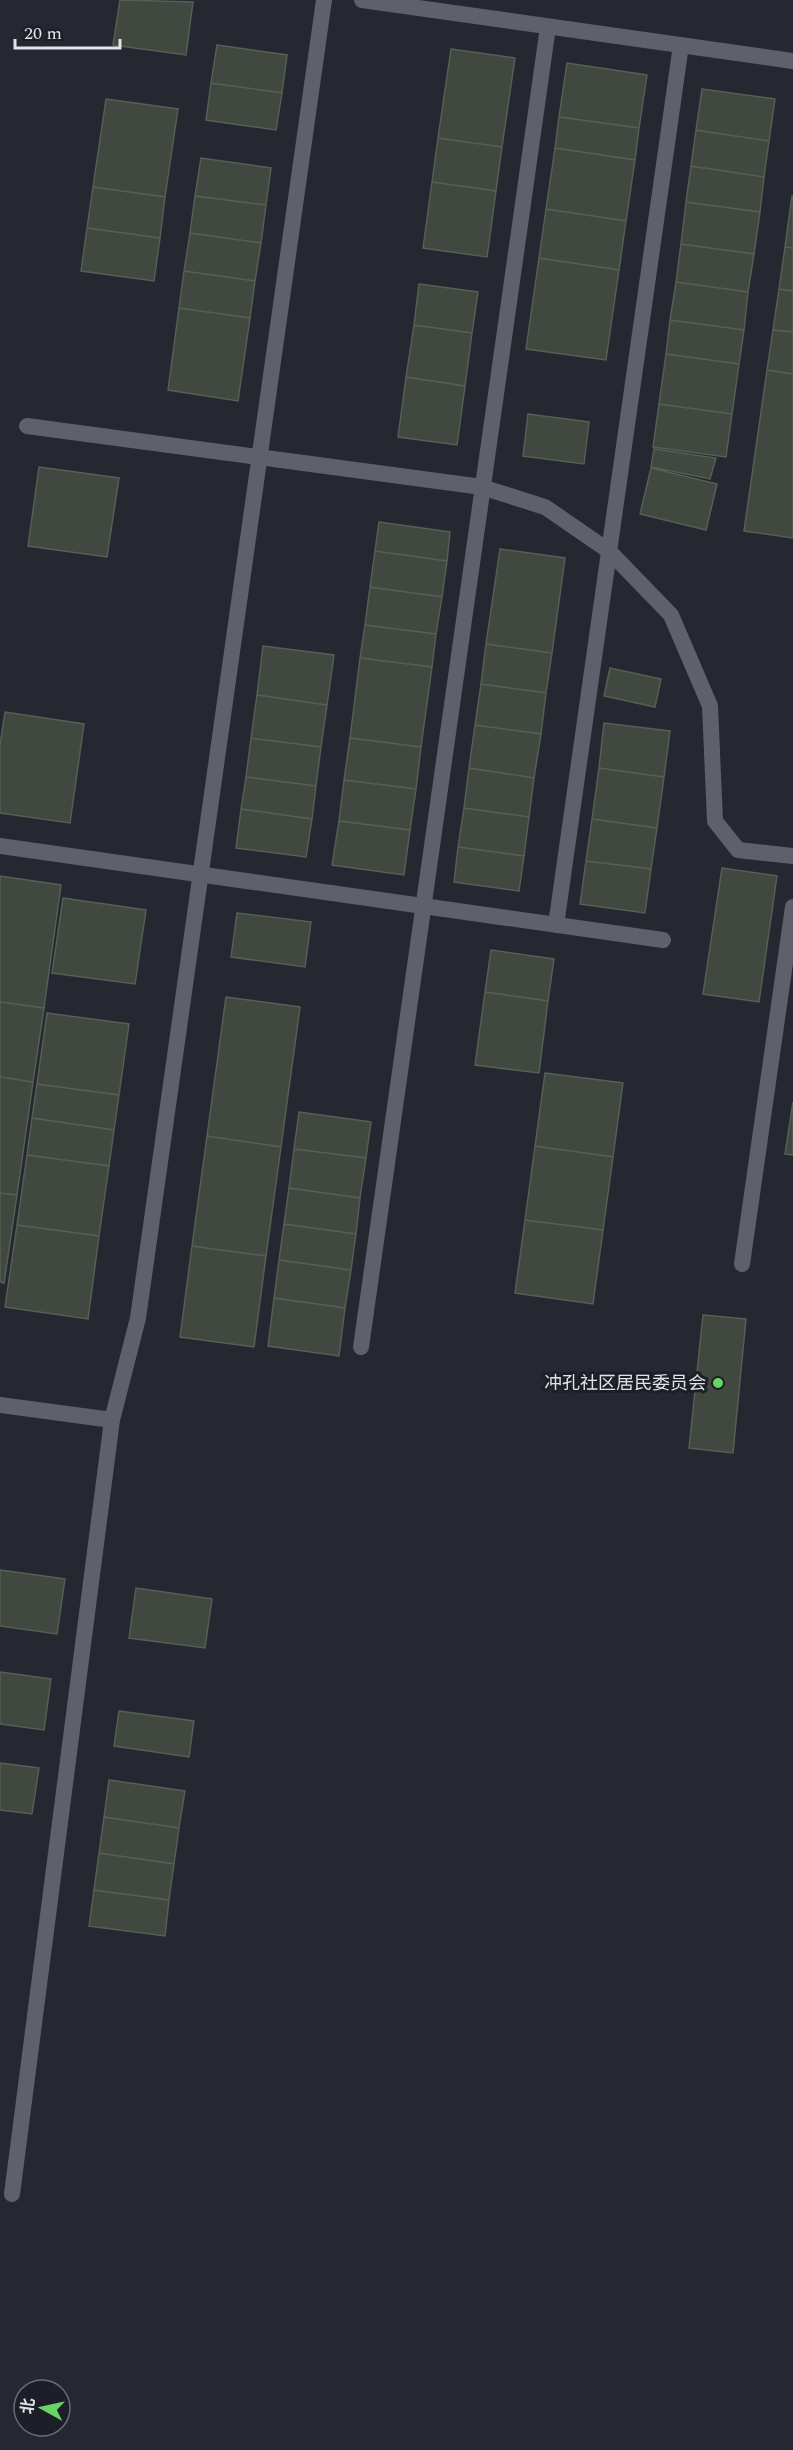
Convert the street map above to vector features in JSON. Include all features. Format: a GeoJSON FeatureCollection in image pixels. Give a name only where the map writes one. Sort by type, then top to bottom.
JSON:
{"type":"FeatureCollection","features":[{"type":"Feature","properties":{"kind":"lane"},"geometry":{"type":"LineString","coordinates":[[12,2194],[112,1420],[138,1318],[324,0]]}},
{"type":"Feature","properties":{"kind":"lane"},"geometry":{"type":"LineString","coordinates":[[362,0],[793,61]]}},
{"type":"Feature","properties":{"kind":"lane"},"geometry":{"type":"LineString","coordinates":[[361,1347],[548,27]]}},
{"type":"Feature","properties":{"kind":"lane"},"geometry":{"type":"LineString","coordinates":[[556,925],[681,45]]}},
{"type":"Feature","properties":{"kind":"lane"},"geometry":{"type":"LineString","coordinates":[[27,426],[482,487],[546,507],[609,551],[671,615],[710,706],[715,820],[738,850],[793,856]]}},
{"type":"Feature","properties":{"kind":"lane"},"geometry":{"type":"LineString","coordinates":[[0,846],[663,940]]}},
{"type":"Feature","properties":{"kind":"lane"},"geometry":{"type":"LineString","coordinates":[[742,1264],[793,907]]}},
{"type":"Feature","properties":{"kind":"lane"},"geometry":{"type":"LineString","coordinates":[[0,1405],[112,1420]]}},
{"type":"Feature","properties":{"kind":"building"},"geometry":{"type":"Polygon","coordinates":[[[120,0],[193,2],[186,55],[113,45],[120,0]]]}},
{"type":"Feature","properties":{"kind":"building"},"geometry":{"type":"Polygon","coordinates":[[[217,45],[287,55],[282,93],[211,83],[217,45]]]}},
{"type":"Feature","properties":{"kind":"building"},"geometry":{"type":"Polygon","coordinates":[[[451,49],[515,58],[502,147],[438,138],[451,49]]]}},
{"type":"Feature","properties":{"kind":"building"},"geometry":{"type":"Polygon","coordinates":[[[567,63],[647,75],[639,128],[559,117],[567,63]]]}},
{"type":"Feature","properties":{"kind":"building"},"geometry":{"type":"Polygon","coordinates":[[[211,83],[282,93],[276,130],[206,120],[211,83]]]}},
{"type":"Feature","properties":{"kind":"building"},"geometry":{"type":"Polygon","coordinates":[[[702,89],[775,99],[769,141],[696,130],[702,89]]]}},
{"type":"Feature","properties":{"kind":"building"},"geometry":{"type":"Polygon","coordinates":[[[106,99],[178,109],[165,197],[93,187],[106,99]]]}},
{"type":"Feature","properties":{"kind":"building"},"geometry":{"type":"Polygon","coordinates":[[[559,117],[639,128],[635,160],[555,148],[559,117]]]}},
{"type":"Feature","properties":{"kind":"building"},"geometry":{"type":"Polygon","coordinates":[[[696,130],[769,141],[764,177],[691,166],[696,130]]]}},
{"type":"Feature","properties":{"kind":"building"},"geometry":{"type":"Polygon","coordinates":[[[438,138],[502,147],[496,191],[432,182],[438,138]]]}},
{"type":"Feature","properties":{"kind":"building"},"geometry":{"type":"Polygon","coordinates":[[[555,148],[635,160],[626,221],[546,209],[555,148]]]}},
{"type":"Feature","properties":{"kind":"building"},"geometry":{"type":"Polygon","coordinates":[[[201,158],[271,168],[266,205],[195,196],[201,158]]]}},
{"type":"Feature","properties":{"kind":"building"},"geometry":{"type":"Polygon","coordinates":[[[691,166],[764,177],[760,212],[686,202],[691,166]]]}},
{"type":"Feature","properties":{"kind":"building"},"geometry":{"type":"Polygon","coordinates":[[[432,182],[496,191],[487,257],[423,248],[432,182]]]}},
{"type":"Feature","properties":{"kind":"building"},"geometry":{"type":"Polygon","coordinates":[[[93,187],[165,197],[160,238],[87,228],[93,187]]]}},
{"type":"Feature","properties":{"kind":"building"},"geometry":{"type":"Polygon","coordinates":[[[195,196],[266,205],[261,243],[190,233],[195,196]]]}},
{"type":"Feature","properties":{"kind":"building"},"geometry":{"type":"Polygon","coordinates":[[[793,196],[793,248],[785,247],[793,196]]]}},
{"type":"Feature","properties":{"kind":"building"},"geometry":{"type":"Polygon","coordinates":[[[686,202],[760,212],[754,254],[681,244],[686,202]]]}},
{"type":"Feature","properties":{"kind":"building"},"geometry":{"type":"Polygon","coordinates":[[[546,209],[626,221],[619,270],[539,258],[546,209]]]}},
{"type":"Feature","properties":{"kind":"building"},"geometry":{"type":"Polygon","coordinates":[[[87,228],[160,238],[154,281],[81,271],[87,228]]]}},
{"type":"Feature","properties":{"kind":"building"},"geometry":{"type":"Polygon","coordinates":[[[190,233],[261,243],[255,281],[184,271],[190,233]]]}},
{"type":"Feature","properties":{"kind":"building"},"geometry":{"type":"Polygon","coordinates":[[[681,244],[754,254],[748,292],[676,282],[681,244]]]}},
{"type":"Feature","properties":{"kind":"building"},"geometry":{"type":"Polygon","coordinates":[[[785,247],[793,248],[793,291],[779,289],[785,247]]]}},
{"type":"Feature","properties":{"kind":"building"},"geometry":{"type":"Polygon","coordinates":[[[539,258],[619,270],[606,360],[526,349],[539,258]]]}},
{"type":"Feature","properties":{"kind":"building"},"geometry":{"type":"Polygon","coordinates":[[[184,271],[255,281],[250,318],[179,308],[184,271]]]}},
{"type":"Feature","properties":{"kind":"building"},"geometry":{"type":"Polygon","coordinates":[[[676,282],[748,292],[744,330],[670,320],[676,282]]]}},
{"type":"Feature","properties":{"kind":"building"},"geometry":{"type":"Polygon","coordinates":[[[419,284],[478,292],[472,333],[414,325],[419,284]]]}},
{"type":"Feature","properties":{"kind":"building"},"geometry":{"type":"Polygon","coordinates":[[[779,289],[793,291],[793,332],[773,330],[779,289]]]}},
{"type":"Feature","properties":{"kind":"building"},"geometry":{"type":"Polygon","coordinates":[[[179,308],[250,318],[238,401],[168,390],[179,308]]]}},
{"type":"Feature","properties":{"kind":"building"},"geometry":{"type":"Polygon","coordinates":[[[670,320],[744,330],[739,364],[666,354],[670,320]]]}},
{"type":"Feature","properties":{"kind":"building"},"geometry":{"type":"Polygon","coordinates":[[[414,325],[472,333],[465,386],[406,377],[414,325]]]}},
{"type":"Feature","properties":{"kind":"building"},"geometry":{"type":"Polygon","coordinates":[[[773,330],[793,332],[793,374],[767,370],[773,330]]]}},
{"type":"Feature","properties":{"kind":"building"},"geometry":{"type":"Polygon","coordinates":[[[666,354],[739,364],[732,414],[659,404],[666,354]]]}},
{"type":"Feature","properties":{"kind":"building"},"geometry":{"type":"Polygon","coordinates":[[[767,370],[793,374],[793,538],[744,531],[767,370]]]}},
{"type":"Feature","properties":{"kind":"building"},"geometry":{"type":"Polygon","coordinates":[[[406,377],[465,386],[457,445],[398,437],[406,377]]]}},
{"type":"Feature","properties":{"kind":"building"},"geometry":{"type":"Polygon","coordinates":[[[659,404],[732,414],[726,457],[653,447],[659,404]]]}},
{"type":"Feature","properties":{"kind":"building"},"geometry":{"type":"Polygon","coordinates":[[[528,414],[589,422],[584,464],[523,456],[528,414]]]}},
{"type":"Feature","properties":{"kind":"building"},"geometry":{"type":"Polygon","coordinates":[[[654,449],[716,458],[710,479],[651,467],[654,449]]]}},
{"type":"Feature","properties":{"kind":"building"},"geometry":{"type":"Polygon","coordinates":[[[39,467],[119,478],[107,557],[28,546],[39,467]]]}},
{"type":"Feature","properties":{"kind":"building"},"geometry":{"type":"Polygon","coordinates":[[[651,468],[717,484],[706,530],[640,514],[651,468]]]}},
{"type":"Feature","properties":{"kind":"building"},"geometry":{"type":"Polygon","coordinates":[[[379,522],[450,532],[447,561],[375,551],[379,522]]]}},
{"type":"Feature","properties":{"kind":"building"},"geometry":{"type":"Polygon","coordinates":[[[500,549],[565,558],[552,653],[486,644],[500,549]]]}},
{"type":"Feature","properties":{"kind":"building"},"geometry":{"type":"Polygon","coordinates":[[[375,551],[447,561],[442,597],[370,587],[375,551]]]}},
{"type":"Feature","properties":{"kind":"building"},"geometry":{"type":"Polygon","coordinates":[[[370,587],[442,597],[436,634],[365,625],[370,587]]]}},
{"type":"Feature","properties":{"kind":"building"},"geometry":{"type":"Polygon","coordinates":[[[365,625],[436,634],[432,667],[360,658],[365,625]]]}},
{"type":"Feature","properties":{"kind":"building"},"geometry":{"type":"Polygon","coordinates":[[[486,644],[552,653],[546,693],[481,684],[486,644]]]}},
{"type":"Feature","properties":{"kind":"building"},"geometry":{"type":"Polygon","coordinates":[[[263,646],[334,655],[327,705],[257,695],[263,646]]]}},
{"type":"Feature","properties":{"kind":"building"},"geometry":{"type":"Polygon","coordinates":[[[360,658],[432,667],[421,747],[350,738],[360,658]]]}},
{"type":"Feature","properties":{"kind":"building"},"geometry":{"type":"Polygon","coordinates":[[[610,668],[661,679],[655,707],[604,696],[610,668]]]}},
{"type":"Feature","properties":{"kind":"building"},"geometry":{"type":"Polygon","coordinates":[[[481,684],[546,693],[541,734],[475,725],[481,684]]]}},
{"type":"Feature","properties":{"kind":"building"},"geometry":{"type":"Polygon","coordinates":[[[257,695],[327,705],[321,747],[251,738],[257,695]]]}},
{"type":"Feature","properties":{"kind":"building"},"geometry":{"type":"Polygon","coordinates":[[[5,712],[84,724],[70,823],[0,813],[0,745],[5,712]]]}},
{"type":"Feature","properties":{"kind":"building"},"geometry":{"type":"Polygon","coordinates":[[[604,723],[670,731],[664,777],[599,768],[604,723]]]}},
{"type":"Feature","properties":{"kind":"building"},"geometry":{"type":"Polygon","coordinates":[[[475,725],[541,734],[534,778],[469,768],[475,725]]]}},
{"type":"Feature","properties":{"kind":"building"},"geometry":{"type":"Polygon","coordinates":[[[251,738],[321,747],[316,786],[246,777],[251,738]]]}},
{"type":"Feature","properties":{"kind":"building"},"geometry":{"type":"Polygon","coordinates":[[[350,738],[421,747],[416,789],[344,780],[350,738]]]}},
{"type":"Feature","properties":{"kind":"building"},"geometry":{"type":"Polygon","coordinates":[[[469,768],[534,778],[529,817],[464,808],[469,768]]]}},
{"type":"Feature","properties":{"kind":"building"},"geometry":{"type":"Polygon","coordinates":[[[599,768],[664,777],[657,828],[592,819],[599,768]]]}},
{"type":"Feature","properties":{"kind":"building"},"geometry":{"type":"Polygon","coordinates":[[[246,777],[316,786],[312,819],[241,809],[246,777]]]}},
{"type":"Feature","properties":{"kind":"building"},"geometry":{"type":"Polygon","coordinates":[[[344,780],[416,789],[410,830],[339,821],[344,780]]]}},
{"type":"Feature","properties":{"kind":"building"},"geometry":{"type":"Polygon","coordinates":[[[464,808],[529,817],[524,856],[458,847],[464,808]]]}},
{"type":"Feature","properties":{"kind":"building"},"geometry":{"type":"Polygon","coordinates":[[[241,809],[312,819],[306,857],[236,848],[241,809]]]}},
{"type":"Feature","properties":{"kind":"building"},"geometry":{"type":"Polygon","coordinates":[[[592,819],[657,828],[651,869],[586,861],[592,819]]]}},
{"type":"Feature","properties":{"kind":"building"},"geometry":{"type":"Polygon","coordinates":[[[339,821],[410,830],[404,875],[332,865],[339,821]]]}},
{"type":"Feature","properties":{"kind":"building"},"geometry":{"type":"Polygon","coordinates":[[[458,847],[524,856],[519,891],[454,882],[458,847]]]}},
{"type":"Feature","properties":{"kind":"building"},"geometry":{"type":"Polygon","coordinates":[[[586,861],[651,869],[645,913],[580,904],[586,861]]]}},
{"type":"Feature","properties":{"kind":"building"},"geometry":{"type":"Polygon","coordinates":[[[722,868],[777,876],[759,1002],[703,994],[722,868]]]}},
{"type":"Feature","properties":{"kind":"building"},"geometry":{"type":"Polygon","coordinates":[[[0,876],[61,885],[44,1008],[0,1002],[0,876]]]}},
{"type":"Feature","properties":{"kind":"building"},"geometry":{"type":"Polygon","coordinates":[[[63,898],[146,910],[135,984],[52,973],[63,898]]]}},
{"type":"Feature","properties":{"kind":"building"},"geometry":{"type":"Polygon","coordinates":[[[237,913],[311,922],[305,967],[231,957],[237,913]]]}},
{"type":"Feature","properties":{"kind":"building"},"geometry":{"type":"Polygon","coordinates":[[[491,950],[554,959],[548,1001],[485,992],[491,950]]]}},
{"type":"Feature","properties":{"kind":"building"},"geometry":{"type":"Polygon","coordinates":[[[485,992],[548,1001],[539,1073],[475,1065],[485,992]]]}},
{"type":"Feature","properties":{"kind":"building"},"geometry":{"type":"Polygon","coordinates":[[[226,997],[300,1007],[281,1147],[207,1136],[226,997]]]}},
{"type":"Feature","properties":{"kind":"building"},"geometry":{"type":"Polygon","coordinates":[[[0,1002],[44,1008],[33,1082],[0,1077],[0,1002]]]}},
{"type":"Feature","properties":{"kind":"building"},"geometry":{"type":"Polygon","coordinates":[[[47,1013],[129,1024],[119,1095],[37,1084],[47,1013]]]}},
{"type":"Feature","properties":{"kind":"building"},"geometry":{"type":"Polygon","coordinates":[[[545,1073],[623,1083],[613,1157],[535,1146],[545,1073]]]}},
{"type":"Feature","properties":{"kind":"building"},"geometry":{"type":"Polygon","coordinates":[[[0,1077],[33,1082],[17,1195],[0,1193],[0,1077]]]}},
{"type":"Feature","properties":{"kind":"building"},"geometry":{"type":"Polygon","coordinates":[[[37,1084],[119,1095],[114,1130],[32,1118],[37,1084]]]}},
{"type":"Feature","properties":{"kind":"building"},"geometry":{"type":"Polygon","coordinates":[[[793,1102],[793,1155],[785,1154],[793,1102]]]}},
{"type":"Feature","properties":{"kind":"building"},"geometry":{"type":"Polygon","coordinates":[[[299,1112],[371,1122],[366,1158],[294,1149],[299,1112]]]}},
{"type":"Feature","properties":{"kind":"building"},"geometry":{"type":"Polygon","coordinates":[[[32,1118],[114,1130],[109,1166],[27,1155],[32,1118]]]}},
{"type":"Feature","properties":{"kind":"building"},"geometry":{"type":"Polygon","coordinates":[[[207,1136],[281,1147],[266,1256],[192,1246],[207,1136]]]}},
{"type":"Feature","properties":{"kind":"building"},"geometry":{"type":"Polygon","coordinates":[[[535,1146],[613,1157],[603,1230],[525,1220],[535,1146]]]}},
{"type":"Feature","properties":{"kind":"building"},"geometry":{"type":"Polygon","coordinates":[[[294,1149],[366,1158],[360,1198],[289,1188],[294,1149]]]}},
{"type":"Feature","properties":{"kind":"building"},"geometry":{"type":"Polygon","coordinates":[[[27,1155],[109,1166],[99,1236],[17,1225],[27,1155]]]}},
{"type":"Feature","properties":{"kind":"building"},"geometry":{"type":"Polygon","coordinates":[[[289,1188],[360,1198],[356,1234],[284,1224],[289,1188]]]}},
{"type":"Feature","properties":{"kind":"building"},"geometry":{"type":"Polygon","coordinates":[[[0,1193],[17,1195],[4,1283],[0,1282],[0,1193]]]}},
{"type":"Feature","properties":{"kind":"building"},"geometry":{"type":"Polygon","coordinates":[[[525,1220],[603,1230],[593,1304],[515,1293],[525,1220]]]}},
{"type":"Feature","properties":{"kind":"building"},"geometry":{"type":"Polygon","coordinates":[[[284,1224],[356,1234],[351,1270],[279,1260],[284,1224]]]}},
{"type":"Feature","properties":{"kind":"building"},"geometry":{"type":"Polygon","coordinates":[[[17,1225],[99,1236],[88,1319],[5,1307],[17,1225]]]}},
{"type":"Feature","properties":{"kind":"building"},"geometry":{"type":"Polygon","coordinates":[[[192,1246],[266,1256],[254,1347],[180,1337],[192,1246]]]}},
{"type":"Feature","properties":{"kind":"building"},"geometry":{"type":"Polygon","coordinates":[[[279,1260],[351,1270],[345,1308],[274,1298],[279,1260]]]}},
{"type":"Feature","properties":{"kind":"building"},"geometry":{"type":"Polygon","coordinates":[[[274,1298],[345,1308],[339,1356],[268,1346],[274,1298]]]}},
{"type":"Feature","properties":{"kind":"building"},"geometry":{"type":"Polygon","coordinates":[[[703,1315],[746,1319],[733,1453],[689,1448],[703,1315]]]}},
{"type":"Feature","properties":{"kind":"building"},"geometry":{"type":"Polygon","coordinates":[[[0,1570],[65,1579],[57,1634],[0,1626],[0,1570]]]}},
{"type":"Feature","properties":{"kind":"building"},"geometry":{"type":"Polygon","coordinates":[[[136,1588],[212,1599],[205,1648],[129,1638],[136,1588]]]}},
{"type":"Feature","properties":{"kind":"building"},"geometry":{"type":"Polygon","coordinates":[[[0,1672],[51,1679],[44,1730],[0,1724],[0,1672]]]}},
{"type":"Feature","properties":{"kind":"building"},"geometry":{"type":"Polygon","coordinates":[[[119,1711],[194,1721],[189,1757],[114,1746],[119,1711]]]}},
{"type":"Feature","properties":{"kind":"building"},"geometry":{"type":"Polygon","coordinates":[[[0,1763],[39,1768],[32,1814],[0,1810],[0,1763]]]}},
{"type":"Feature","properties":{"kind":"building"},"geometry":{"type":"Polygon","coordinates":[[[109,1780],[185,1791],[179,1828],[104,1817],[109,1780]]]}},
{"type":"Feature","properties":{"kind":"building"},"geometry":{"type":"Polygon","coordinates":[[[104,1817],[179,1828],[174,1864],[99,1853],[104,1817]]]}},
{"type":"Feature","properties":{"kind":"building"},"geometry":{"type":"Polygon","coordinates":[[[99,1853],[174,1864],[169,1900],[94,1890],[99,1853]]]}},
{"type":"Feature","properties":{"kind":"building"},"geometry":{"type":"Polygon","coordinates":[[[94,1890],[169,1900],[165,1936],[89,1926],[94,1890]]]}},
{"type":"Feature","properties":{"kind":"place","name":"冲孔社区居民委员会"},"geometry":{"type":"Point","coordinates":[718,1383]}}]}
